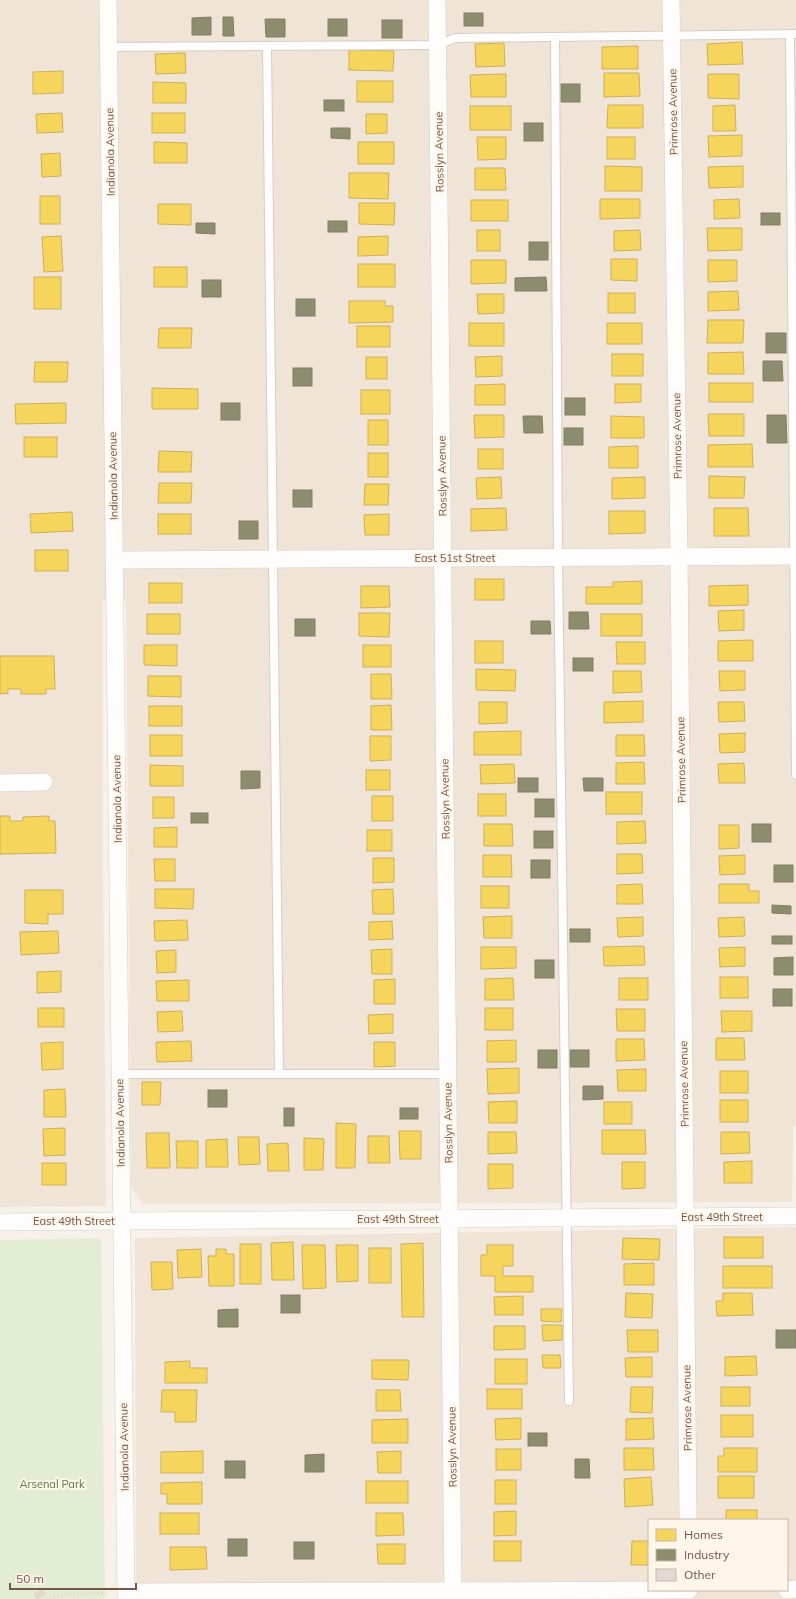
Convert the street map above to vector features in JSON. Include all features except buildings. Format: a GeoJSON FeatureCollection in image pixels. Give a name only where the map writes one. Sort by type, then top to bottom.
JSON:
{"type":"FeatureCollection","features":[{"type":"Feature","properties":{"kind":"street","name":"Indianola Avenue"},"geometry":{"type":"LineString","coordinates":[[108,0],[126,1596]]}},
{"type":"Feature","properties":{"kind":"street","name":"Rosslyn Avenue"},"geometry":{"type":"LineString","coordinates":[[437,0],[453,1595]]}},
{"type":"Feature","properties":{"kind":"street","name":"Primrose Avenue"},"geometry":{"type":"LineString","coordinates":[[671,0],[679,557],[688,1519]]}},
{"type":"Feature","properties":{"kind":"street","name":"East 51st Street"},"geometry":{"type":"LineString","coordinates":[[114,560],[795,556]]}},
{"type":"Feature","properties":{"kind":"street"},"geometry":{"type":"LineString","coordinates":[[0,783],[44,782]]}},
{"type":"Feature","properties":{"kind":"street","name":"East 49th Street"},"geometry":{"type":"LineString","coordinates":[[0,1222],[796,1216]]}},
{"type":"Feature","properties":{"kind":"street"},"geometry":{"type":"LineString","coordinates":[[126,1596],[453,1595],[648,1591]]}},
{"type":"Feature","properties":{"kind":"lane"},"geometry":{"type":"LineString","coordinates":[[108,47],[438,45],[455,38],[793,34],[796,776]]}},
{"type":"Feature","properties":{"kind":"lane"},"geometry":{"type":"LineString","coordinates":[[555,37],[558,557],[569,1401]]}},
{"type":"Feature","properties":{"kind":"lane"},"geometry":{"type":"LineString","coordinates":[[266,46],[274,559],[279,1074]]}},
{"type":"Feature","properties":{"kind":"lane"},"geometry":{"type":"LineString","coordinates":[[120,1074],[448,1074]]}},
{"type":"Feature","properties":{"kind":"path"},"geometry":{"type":"LineString","coordinates":[[46,1599],[70,1594],[126,1596]]}},
{"type":"Feature","properties":{"kind":"shaded area"},"geometry":{"type":"Polygon","coordinates":[[[0,0],[796,0],[796,1126],[793,1126],[792,1202],[143,1204],[131,1188],[126,601],[103,600],[103,866],[106,1206],[0,1207],[0,0]]]}},
{"type":"Feature","properties":{"kind":"shaded area"},"geometry":{"type":"Polygon","coordinates":[[[796,1227],[796,1599],[136,1599],[135,1238],[796,1227]]]}},
{"type":"Feature","properties":{"kind":"green space","name":"Arsenal Park"},"geometry":{"type":"Polygon","coordinates":[[[101,1238],[105,1599],[0,1599],[0,1240],[101,1238]]]}}]}
